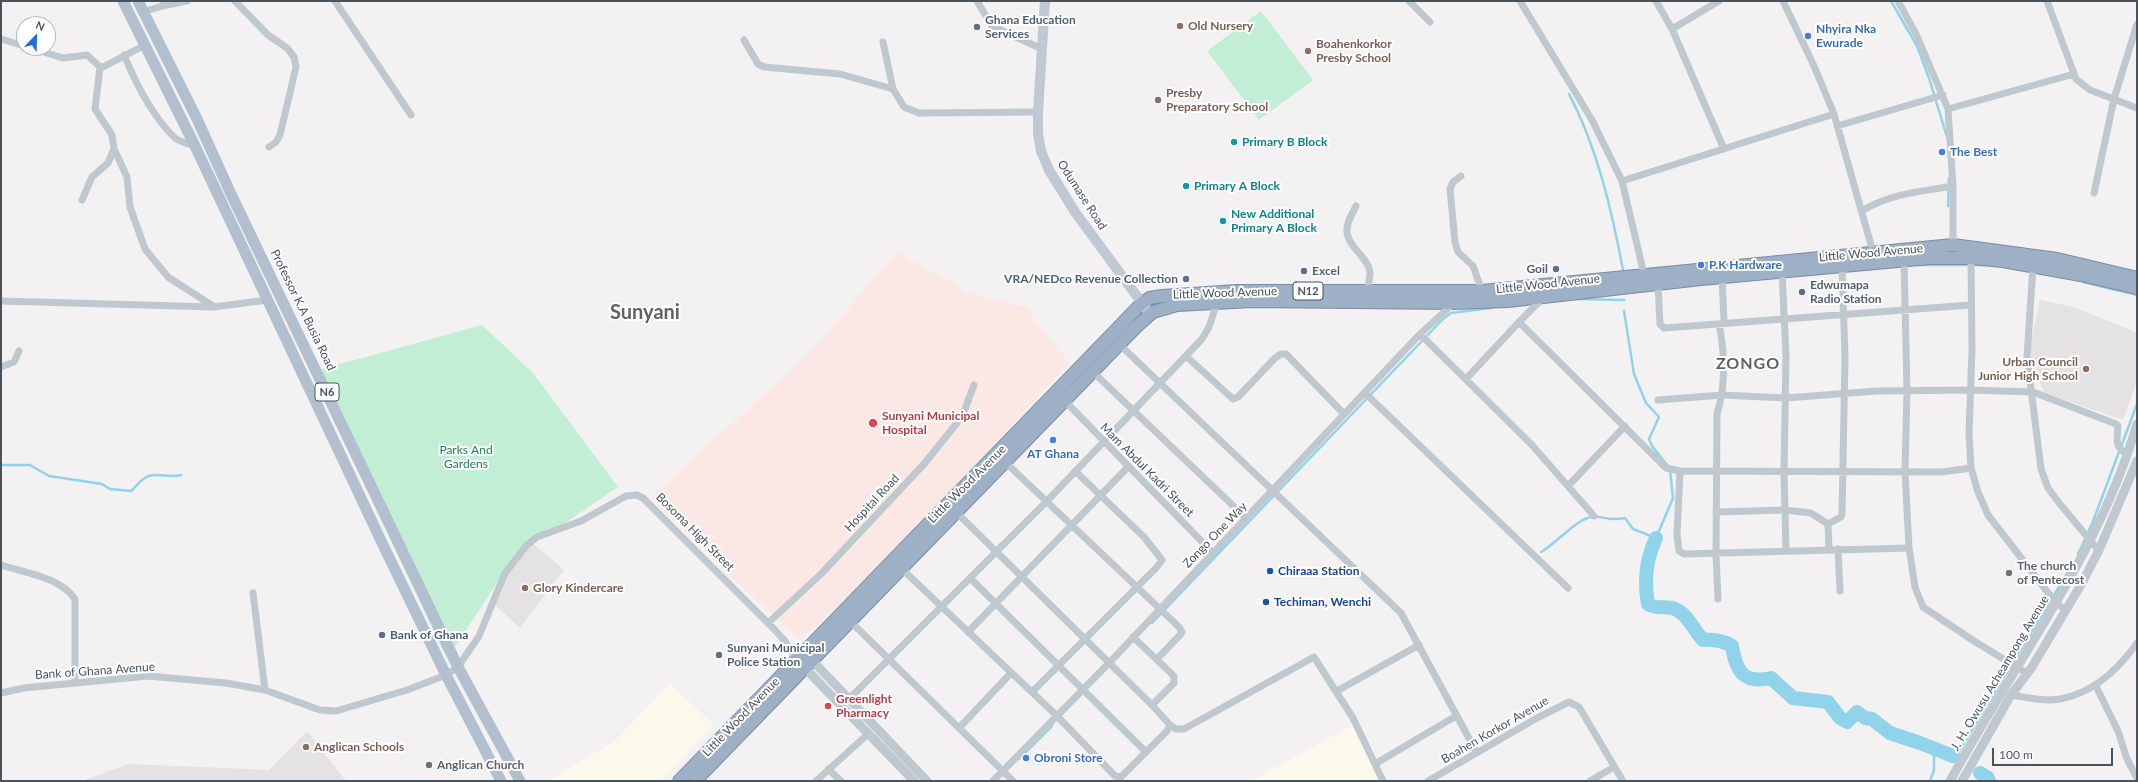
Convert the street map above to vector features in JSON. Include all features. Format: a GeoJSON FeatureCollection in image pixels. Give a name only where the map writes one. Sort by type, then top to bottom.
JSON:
{"type":"FeatureCollection","features":[{"type":"Feature","properties":{"kind":"highway","name":"Little Wood Avenue"},"geometry":{"type":"LineString","coordinates":[[695,781],[805,660],[905,546],[1142,303],[1150,298],[1237,291],[1482,291],[1953,245],[2057,259],[2137,278]]}},
{"type":"Feature","properties":{"kind":"highway","name":"Little Wood Avenue"},"geometry":{"type":"LineString","coordinates":[[679,781],[902,569],[1119,344],[1150,314],[1161,308],[1177,305],[1217,303],[1308,301],[1454,303],[1508,301],[1722,277],[1904,260],[1970,258],[2034,266],[2137,288]]}},
{"type":"Feature","properties":{"kind":"highway"},"geometry":{"type":"LineString","coordinates":[[924,527],[933,537]]}},
{"type":"Feature","properties":{"kind":"highway"},"geometry":{"type":"LineString","coordinates":[[905,546],[915,556]]}},
{"type":"Feature","properties":{"kind":"main road","name":"N6"},"geometry":{"type":"LineString","coordinates":[[123,1],[196,146],[352,481],[446,675],[501,781]]}},
{"type":"Feature","properties":{"kind":"main road","name":"Professor K.A Busia Road"},"geometry":{"type":"LineString","coordinates":[[138,1],[197,119],[231,194],[458,667],[520,781]]}},
{"type":"Feature","properties":{"kind":"main road","name":"Odumase Road"},"geometry":{"type":"LineString","coordinates":[[1045,1],[1038,112],[1040,146],[1049,170],[1075,212],[1150,314]]}},
{"type":"Feature","properties":{"kind":"street"},"geometry":{"type":"LineString","coordinates":[[143,12],[163,4],[187,1]]}},
{"type":"Feature","properties":{"kind":"street"},"geometry":{"type":"LineString","coordinates":[[235,1],[268,35],[287,48],[294,57],[296,67],[280,135],[276,142],[268,147]]}},
{"type":"Feature","properties":{"kind":"street"},"geometry":{"type":"LineString","coordinates":[[335,1],[411,115]]}},
{"type":"Feature","properties":{"kind":"street"},"geometry":{"type":"LineString","coordinates":[[977,1],[992,26],[1042,49]]}},
{"type":"Feature","properties":{"kind":"street"},"geometry":{"type":"LineString","coordinates":[[1409,1],[1430,22]]}},
{"type":"Feature","properties":{"kind":"street"},"geometry":{"type":"LineString","coordinates":[[1520,1],[1592,120],[1622,181],[1644,274]]}},
{"type":"Feature","properties":{"kind":"street"},"geometry":{"type":"LineString","coordinates":[[1656,1],[1672,28],[1724,149]]}},
{"type":"Feature","properties":{"kind":"street"},"geometry":{"type":"LineString","coordinates":[[1672,28],[1719,1]]}},
{"type":"Feature","properties":{"kind":"street"},"geometry":{"type":"LineString","coordinates":[[1782,1],[1814,66],[1834,114],[1873,252]]}},
{"type":"Feature","properties":{"kind":"street"},"geometry":{"type":"LineString","coordinates":[[1898,1],[1917,36],[1948,108],[1953,186],[1953,245]]}},
{"type":"Feature","properties":{"kind":"street"},"geometry":{"type":"LineString","coordinates":[[2047,1],[2074,74],[2090,90],[2137,108]]}},
{"type":"Feature","properties":{"kind":"street"},"geometry":{"type":"LineString","coordinates":[[2094,193],[2114,99],[2137,24]]}},
{"type":"Feature","properties":{"kind":"street"},"geometry":{"type":"LineString","coordinates":[[1,39],[16,44]]}},
{"type":"Feature","properties":{"kind":"street"},"geometry":{"type":"LineString","coordinates":[[744,40],[758,64],[764,67],[840,74],[893,89]]}},
{"type":"Feature","properties":{"kind":"street"},"geometry":{"type":"LineString","coordinates":[[883,42],[893,89],[904,107],[919,113],[1038,112]]}},
{"type":"Feature","properties":{"kind":"street"},"geometry":{"type":"LineString","coordinates":[[100,67],[145,44]]}},
{"type":"Feature","properties":{"kind":"street"},"geometry":{"type":"LineString","coordinates":[[56,56],[63,58],[87,55],[100,67]]}},
{"type":"Feature","properties":{"kind":"street"},"geometry":{"type":"LineString","coordinates":[[124,55],[145,98],[176,139],[196,146]]}},
{"type":"Feature","properties":{"kind":"street"},"geometry":{"type":"LineString","coordinates":[[100,67],[95,109],[112,136],[114,149],[127,177],[130,207],[145,249],[168,277],[214,307]]}},
{"type":"Feature","properties":{"kind":"street"},"geometry":{"type":"LineString","coordinates":[[1948,108],[2074,74]]}},
{"type":"Feature","properties":{"kind":"street"},"geometry":{"type":"LineString","coordinates":[[1837,126],[1943,95]]}},
{"type":"Feature","properties":{"kind":"street"},"geometry":{"type":"LineString","coordinates":[[1622,181],[1834,114]]}},
{"type":"Feature","properties":{"kind":"street"},"geometry":{"type":"LineString","coordinates":[[82,200],[92,177],[108,163],[114,149]]}},
{"type":"Feature","properties":{"kind":"street"},"geometry":{"type":"LineString","coordinates":[[1460,176],[1453,182],[1450,189],[1454,242],[1458,252],[1473,266],[1482,291]]}},
{"type":"Feature","properties":{"kind":"street"},"geometry":{"type":"LineString","coordinates":[[1861,211],[1880,200],[1894,196],[1953,186]]}},
{"type":"Feature","properties":{"kind":"street"},"geometry":{"type":"LineString","coordinates":[[1356,206],[1348,223],[1347,232],[1349,238],[1368,267],[1370,273],[1368,290]]}},
{"type":"Feature","properties":{"kind":"street"},"geometry":{"type":"LineString","coordinates":[[1970,258],[1972,348],[1969,390],[1971,468],[1978,492],[1988,515],[2056,603],[2066,610]]}},
{"type":"Feature","properties":{"kind":"street"},"geometry":{"type":"LineString","coordinates":[[1904,260],[1907,391],[1905,472],[1909,548],[1915,587],[1924,606],[1974,641],[2028,674]]}},
{"type":"Feature","properties":{"kind":"street"},"geometry":{"type":"LineString","coordinates":[[1828,524],[1841,517],[1842,514],[1845,316],[1842,266]]}},
{"type":"Feature","properties":{"kind":"street"},"geometry":{"type":"LineString","coordinates":[[2034,266],[2027,357],[2033,392],[2041,469],[2044,479],[2060,504],[2099,551]]}},
{"type":"Feature","properties":{"kind":"street"},"geometry":{"type":"LineString","coordinates":[[1782,272],[1786,398],[1784,473],[1786,550]]}},
{"type":"Feature","properties":{"kind":"street"},"geometry":{"type":"LineString","coordinates":[[1718,599],[1716,555],[1717,414],[1722,395],[1724,366],[1722,277]]}},
{"type":"Feature","properties":{"kind":"street"},"geometry":{"type":"LineString","coordinates":[[1658,284],[1661,327],[1845,316],[1971,305]]}},
{"type":"Feature","properties":{"kind":"street"},"geometry":{"type":"LineString","coordinates":[[1466,378],[1545,296]]}},
{"type":"Feature","properties":{"kind":"street"},"geometry":{"type":"LineString","coordinates":[[1,301],[214,307],[267,300]]}},
{"type":"Feature","properties":{"kind":"street"},"geometry":{"type":"LineString","coordinates":[[848,700],[996,553],[1202,339],[1209,327],[1217,303]]}},
{"type":"Feature","properties":{"kind":"street","name":"Zongo One Way"},"geometry":{"type":"LineString","coordinates":[[993,781],[1110,662],[1420,334],[1454,303]]}},
{"type":"Feature","properties":{"kind":"street"},"geometry":{"type":"LineString","coordinates":[[1519,322],[1625,426],[1674,471],[1784,473],[1942,472],[1971,468]]}},
{"type":"Feature","properties":{"kind":"street"},"geometry":{"type":"LineString","coordinates":[[1420,334],[1518,430],[1569,485],[1594,516]]}},
{"type":"Feature","properties":{"kind":"street"},"geometry":{"type":"LineString","coordinates":[[1119,344],[1158,383],[1401,613],[1477,753]]}},
{"type":"Feature","properties":{"kind":"street"},"geometry":{"type":"LineString","coordinates":[[1,367],[14,362],[19,351]]}},
{"type":"Feature","properties":{"kind":"street"},"geometry":{"type":"LineString","coordinates":[[1186,356],[1233,399],[1238,397],[1275,358],[1280,354],[1286,354],[1344,414]]}},
{"type":"Feature","properties":{"kind":"street"},"geometry":{"type":"LineString","coordinates":[[1093,372],[1132,411],[1246,518]]}},
{"type":"Feature","properties":{"kind":"street","name":"Hospital Road"},"geometry":{"type":"LineString","coordinates":[[768,623],[821,574],[924,464],[957,424],[965,409],[974,385]]}},
{"type":"Feature","properties":{"kind":"street"},"geometry":{"type":"LineString","coordinates":[[1658,400],[1722,395],[1786,398],[1844,393],[1907,391],[1969,390],[2033,392],[2116,424],[2118,426],[2117,446],[2121,451],[2128,454]]}},
{"type":"Feature","properties":{"kind":"street"},"geometry":{"type":"LineString","coordinates":[[1365,393],[1568,588]]}},
{"type":"Feature","properties":{"kind":"street","name":"Mam Abdul Kadri Street"},"geometry":{"type":"LineString","coordinates":[[1065,401],[1103,442],[1213,553]]}},
{"type":"Feature","properties":{"kind":"street"},"geometry":{"type":"LineString","coordinates":[[1569,485],[1625,426]]}},
{"type":"Feature","properties":{"kind":"street","name":"J. H. Owusu Acheampong Avenue"},"geometry":{"type":"LineString","coordinates":[[1950,781],[2056,603],[2091,541],[2128,454],[2137,427]]}},
{"type":"Feature","properties":{"kind":"street"},"geometry":{"type":"LineString","coordinates":[[1005,462],[1047,500],[1182,632],[1156,658]]}},
{"type":"Feature","properties":{"kind":"street","name":"J. H. Owusu Acheampong Avenue"},"geometry":{"type":"LineString","coordinates":[[1962,781],[2011,695],[2028,674],[2099,551],[2136,466]]}},
{"type":"Feature","properties":{"kind":"street"},"geometry":{"type":"LineString","coordinates":[[968,632],[1071,524],[1128,467]]}},
{"type":"Feature","properties":{"kind":"street"},"geometry":{"type":"LineString","coordinates":[[1032,692],[1162,560],[1144,538],[1075,471]]}},
{"type":"Feature","properties":{"kind":"street"},"geometry":{"type":"LineString","coordinates":[[1674,471],[1679,551],[1688,556],[1786,550],[1909,548]]}},
{"type":"Feature","properties":{"kind":"street","name":"Bosoma High Street"},"geometry":{"type":"LineString","coordinates":[[458,667],[480,636],[505,573],[527,545],[537,536],[581,521],[626,496],[637,495],[644,498],[785,641],[848,700],[927,781]]}},
{"type":"Feature","properties":{"kind":"street"},"geometry":{"type":"LineString","coordinates":[[1716,512],[1785,510],[1810,513],[1828,524]]}},
{"type":"Feature","properties":{"kind":"street"},"geometry":{"type":"LineString","coordinates":[[956,512],[996,553],[1086,638],[1170,725],[1176,729],[1184,729],[1314,657],[1337,690],[1353,718],[1383,781]]}},
{"type":"Feature","properties":{"kind":"street"},"geometry":{"type":"LineString","coordinates":[[1828,524],[1829,549]]}},
{"type":"Feature","properties":{"kind":"street"},"geometry":{"type":"LineString","coordinates":[[1838,549],[1840,591]]}},
{"type":"Feature","properties":{"kind":"street"},"geometry":{"type":"LineString","coordinates":[[1,565],[60,584],[70,591],[75,598],[75,682]]}},
{"type":"Feature","properties":{"kind":"street"},"geometry":{"type":"LineString","coordinates":[[902,569],[1032,692],[1115,776],[1121,777],[1168,731],[1170,725]]}},
{"type":"Feature","properties":{"kind":"street"},"geometry":{"type":"LineString","coordinates":[[970,578],[1057,666],[1146,752]]}},
{"type":"Feature","properties":{"kind":"street"},"geometry":{"type":"LineString","coordinates":[[253,592],[265,690]]}},
{"type":"Feature","properties":{"kind":"street"},"geometry":{"type":"LineString","coordinates":[[849,620],[1013,781]]}},
{"type":"Feature","properties":{"kind":"street"},"geometry":{"type":"LineString","coordinates":[[1133,637],[1174,676],[1175,680],[1152,705]]}},
{"type":"Feature","properties":{"kind":"street"},"geometry":{"type":"LineString","coordinates":[[2011,695],[2059,699],[2096,686],[2125,661],[2137,643]]}},
{"type":"Feature","properties":{"kind":"street"},"geometry":{"type":"LineString","coordinates":[[1337,690],[1418,645]]}},
{"type":"Feature","properties":{"kind":"street","name":"Bosoma High Street"},"geometry":{"type":"LineString","coordinates":[[805,660],[868,734],[914,781]]}},
{"type":"Feature","properties":{"kind":"street","name":"Bank of Ghana Avenue"},"geometry":{"type":"LineString","coordinates":[[1,693],[24,688],[75,682],[148,676],[226,683],[265,690],[320,710],[336,711],[408,690],[446,675],[458,667]]}},
{"type":"Feature","properties":{"kind":"street"},"geometry":{"type":"LineString","coordinates":[[959,728],[1011,673]]}},
{"type":"Feature","properties":{"kind":"street"},"geometry":{"type":"LineString","coordinates":[[2096,686],[2118,731],[2127,759],[2137,778]]}},
{"type":"Feature","properties":{"kind":"street","name":"Boahen Korkor Avenue"},"geometry":{"type":"LineString","coordinates":[[1428,781],[1562,705],[1574,703],[1579,707],[1614,767]]}},
{"type":"Feature","properties":{"kind":"street"},"geometry":{"type":"LineString","coordinates":[[1375,764],[1456,716]]}},
{"type":"Feature","properties":{"kind":"street"},"geometry":{"type":"LineString","coordinates":[[816,781],[868,734]]}},
{"type":"Feature","properties":{"kind":"street"},"geometry":{"type":"LineString","coordinates":[[1590,781],[1614,767],[1623,781]]}},
{"type":"Feature","properties":{"kind":"street"},"geometry":{"type":"LineString","coordinates":[[828,770],[841,781]]}},
{"type":"Feature","properties":{"kind":"shaded area","name":"Sunyani Municipal Hospital"},"geometry":{"type":"Polygon","coordinates":[[[897,252],[967,292],[1025,307],[1069,363],[958,484],[838,606],[800,640],[722,568],[651,497],[810,353],[897,252]]]}},
{"type":"Feature","properties":{"kind":"shaded area","name":"Urban Council Junior High School"},"geometry":{"type":"Polygon","coordinates":[[[2040,300],[2074,307],[2137,333],[2137,381],[2123,420],[2045,393],[2028,356],[2040,300]]]}},
{"type":"Feature","properties":{"kind":"shaded area","name":"Glory Kindercare"},"geometry":{"type":"Polygon","coordinates":[[[532,543],[564,570],[520,628],[494,604],[506,573],[532,543]]]}},
{"type":"Feature","properties":{"kind":"shaded area"},"geometry":{"type":"Polygon","coordinates":[[[670,683],[714,725],[661,781],[547,781],[615,741],[670,683]]]}},
{"type":"Feature","properties":{"kind":"shaded area"},"geometry":{"type":"Polygon","coordinates":[[[1359,722],[1384,781],[1250,781],[1359,722]]]}},
{"type":"Feature","properties":{"kind":"shaded area","name":"Anglican Schools"},"geometry":{"type":"Polygon","coordinates":[[[307,731],[346,781],[82,781],[128,764],[269,770],[307,731]]]}},
{"type":"Feature","properties":{"kind":"green space"},"geometry":{"type":"Polygon","coordinates":[[[1261,11],[1313,80],[1259,120],[1207,51],[1261,11]]]}},
{"type":"Feature","properties":{"kind":"green space","name":"Parks And Gardens"},"geometry":{"type":"Polygon","coordinates":[[[482,325],[533,373],[618,487],[558,528],[526,542],[506,569],[447,659],[311,372],[482,325]]]}},
{"type":"Feature","properties":{"kind":"waterway"},"geometry":{"type":"LineString","coordinates":[[1891,1],[1917,46],[1929,78],[1947,137]]}},
{"type":"Feature","properties":{"kind":"waterway"},"geometry":{"type":"LineString","coordinates":[[1569,94],[1579,114],[1595,157],[1614,225],[1623,270]]}},
{"type":"Feature","properties":{"kind":"waterway"},"geometry":{"type":"LineString","coordinates":[[1948,206],[1949,178]]}},
{"type":"Feature","properties":{"kind":"waterway"},"geometry":{"type":"LineString","coordinates":[[1916,265],[1985,265]]}},
{"type":"Feature","properties":{"kind":"waterway"},"geometry":{"type":"LineString","coordinates":[[2083,282],[2137,295]]}},
{"type":"Feature","properties":{"kind":"waterway"},"geometry":{"type":"LineString","coordinates":[[1577,299],[1624,300]]}},
{"type":"Feature","properties":{"kind":"waterway"},"geometry":{"type":"LineString","coordinates":[[1152,623],[1443,319],[1451,313],[1491,308]]}},
{"type":"Feature","properties":{"kind":"waterway"},"geometry":{"type":"LineString","coordinates":[[1624,311],[1634,374],[1646,403],[1659,417],[1649,439],[1652,446],[1667,465]]}},
{"type":"Feature","properties":{"kind":"waterway"},"geometry":{"type":"LineString","coordinates":[[2078,554],[2092,524],[2137,404]]}},
{"type":"Feature","properties":{"kind":"waterway"},"geometry":{"type":"LineString","coordinates":[[1,465],[30,465],[49,476],[102,484],[110,489],[131,491],[146,477],[156,475],[181,475]]}},
{"type":"Feature","properties":{"kind":"waterway"},"geometry":{"type":"LineString","coordinates":[[1541,552],[1579,522],[1591,517],[1610,519],[1625,518],[1633,529],[1656,538],[1673,498],[1670,470]]}},
{"type":"Feature","properties":{"kind":"waterway"},"geometry":{"type":"LineString","coordinates":[[1656,538],[1648,562],[1646,579],[1648,604],[1655,607],[1668,607],[1680,611],[1703,640],[1718,641],[1732,646],[1736,663],[1743,674],[1754,679],[1771,678],[1793,698],[1828,702],[1840,718],[1847,722],[1857,712],[1865,718],[1872,719],[1890,733],[1953,756]]}},
{"type":"Feature","properties":{"kind":"waterway"},"geometry":{"type":"LineString","coordinates":[[1955,758],[2071,567]]}},
{"type":"Feature","properties":{"kind":"waterway"},"geometry":{"type":"LineString","coordinates":[[1019,759],[1052,726]]}},
{"type":"Feature","properties":{"kind":"waterway"},"geometry":{"type":"LineString","coordinates":[[1930,781],[1934,770],[1934,748]]}},
{"type":"Feature","properties":{"kind":"waterway"},"geometry":{"type":"LineString","coordinates":[[1980,773],[1988,778],[1989,781]]}},
{"type":"Feature","properties":{"kind":"place","name":"Old Nursery"},"geometry":{"type":"Point","coordinates":[1180,26]}},
{"type":"Feature","properties":{"kind":"place","name":"Ghana Education Services"},"geometry":{"type":"Point","coordinates":[977,27]}},
{"type":"Feature","properties":{"kind":"place","name":"Nhyira Nka Ewurade"},"geometry":{"type":"Point","coordinates":[1808,36]}},
{"type":"Feature","properties":{"kind":"place","name":"Boahenkorkor Presby School"},"geometry":{"type":"Point","coordinates":[1308,51]}},
{"type":"Feature","properties":{"kind":"place","name":"Presby Preparatory School"},"geometry":{"type":"Point","coordinates":[1158,100]}},
{"type":"Feature","properties":{"kind":"place","name":"Primary B Block"},"geometry":{"type":"Point","coordinates":[1234,142]}},
{"type":"Feature","properties":{"kind":"place","name":"The Best"},"geometry":{"type":"Point","coordinates":[1942,152]}},
{"type":"Feature","properties":{"kind":"place","name":"Primary A Block"},"geometry":{"type":"Point","coordinates":[1186,186]}},
{"type":"Feature","properties":{"kind":"place","name":"New Additional Primary A Block"},"geometry":{"type":"Point","coordinates":[1223,221]}},
{"type":"Feature","properties":{"kind":"place","name":"P.K Hardware"},"geometry":{"type":"Point","coordinates":[1701,265]}},
{"type":"Feature","properties":{"kind":"place","name":"Goil"},"geometry":{"type":"Point","coordinates":[1556,269]}},
{"type":"Feature","properties":{"kind":"place","name":"Excel"},"geometry":{"type":"Point","coordinates":[1304,271]}},
{"type":"Feature","properties":{"kind":"place","name":"VRA/NEDco Revenue Collection"},"geometry":{"type":"Point","coordinates":[1186,279]}},
{"type":"Feature","properties":{"kind":"place","name":"Edwumapa Radio Station"},"geometry":{"type":"Point","coordinates":[1802,292]}},
{"type":"Feature","properties":{"kind":"place","name":"Urban Council Junior High School"},"geometry":{"type":"Point","coordinates":[2086,369]}},
{"type":"Feature","properties":{"kind":"place","name":"Sunyani Municipal Hospital"},"geometry":{"type":"Point","coordinates":[873,423]}},
{"type":"Feature","properties":{"kind":"place","name":"AT Ghana"},"geometry":{"type":"Point","coordinates":[1053,440]}},
{"type":"Feature","properties":{"kind":"place","name":"Chiraaa Station"},"geometry":{"type":"Point","coordinates":[1270,571]}},
{"type":"Feature","properties":{"kind":"place","name":"The church of Pentecost"},"geometry":{"type":"Point","coordinates":[2009,573]}},
{"type":"Feature","properties":{"kind":"place","name":"Glory Kindercare"},"geometry":{"type":"Point","coordinates":[525,588]}},
{"type":"Feature","properties":{"kind":"place","name":"Techiman, Wenchi"},"geometry":{"type":"Point","coordinates":[1266,602]}},
{"type":"Feature","properties":{"kind":"place","name":"Bank of Ghana"},"geometry":{"type":"Point","coordinates":[382,635]}},
{"type":"Feature","properties":{"kind":"place","name":"Sunyani Municipal Police Station"},"geometry":{"type":"Point","coordinates":[719,655]}},
{"type":"Feature","properties":{"kind":"place","name":"Greenlight Pharmacy"},"geometry":{"type":"Point","coordinates":[828,706]}},
{"type":"Feature","properties":{"kind":"place","name":"Anglican Schools"},"geometry":{"type":"Point","coordinates":[306,747]}},
{"type":"Feature","properties":{"kind":"place","name":"Obroni Store"},"geometry":{"type":"Point","coordinates":[1026,758]}},
{"type":"Feature","properties":{"kind":"place","name":"Anglican Church"},"geometry":{"type":"Point","coordinates":[429,765]}},
{"type":"Feature","properties":{"kind":"district","name":"Sunyani"},"geometry":{"type":"Point","coordinates":[645,313]}},
{"type":"Feature","properties":{"kind":"district","name":"ZONGO"},"geometry":{"type":"Point","coordinates":[1748,364]}}]}
